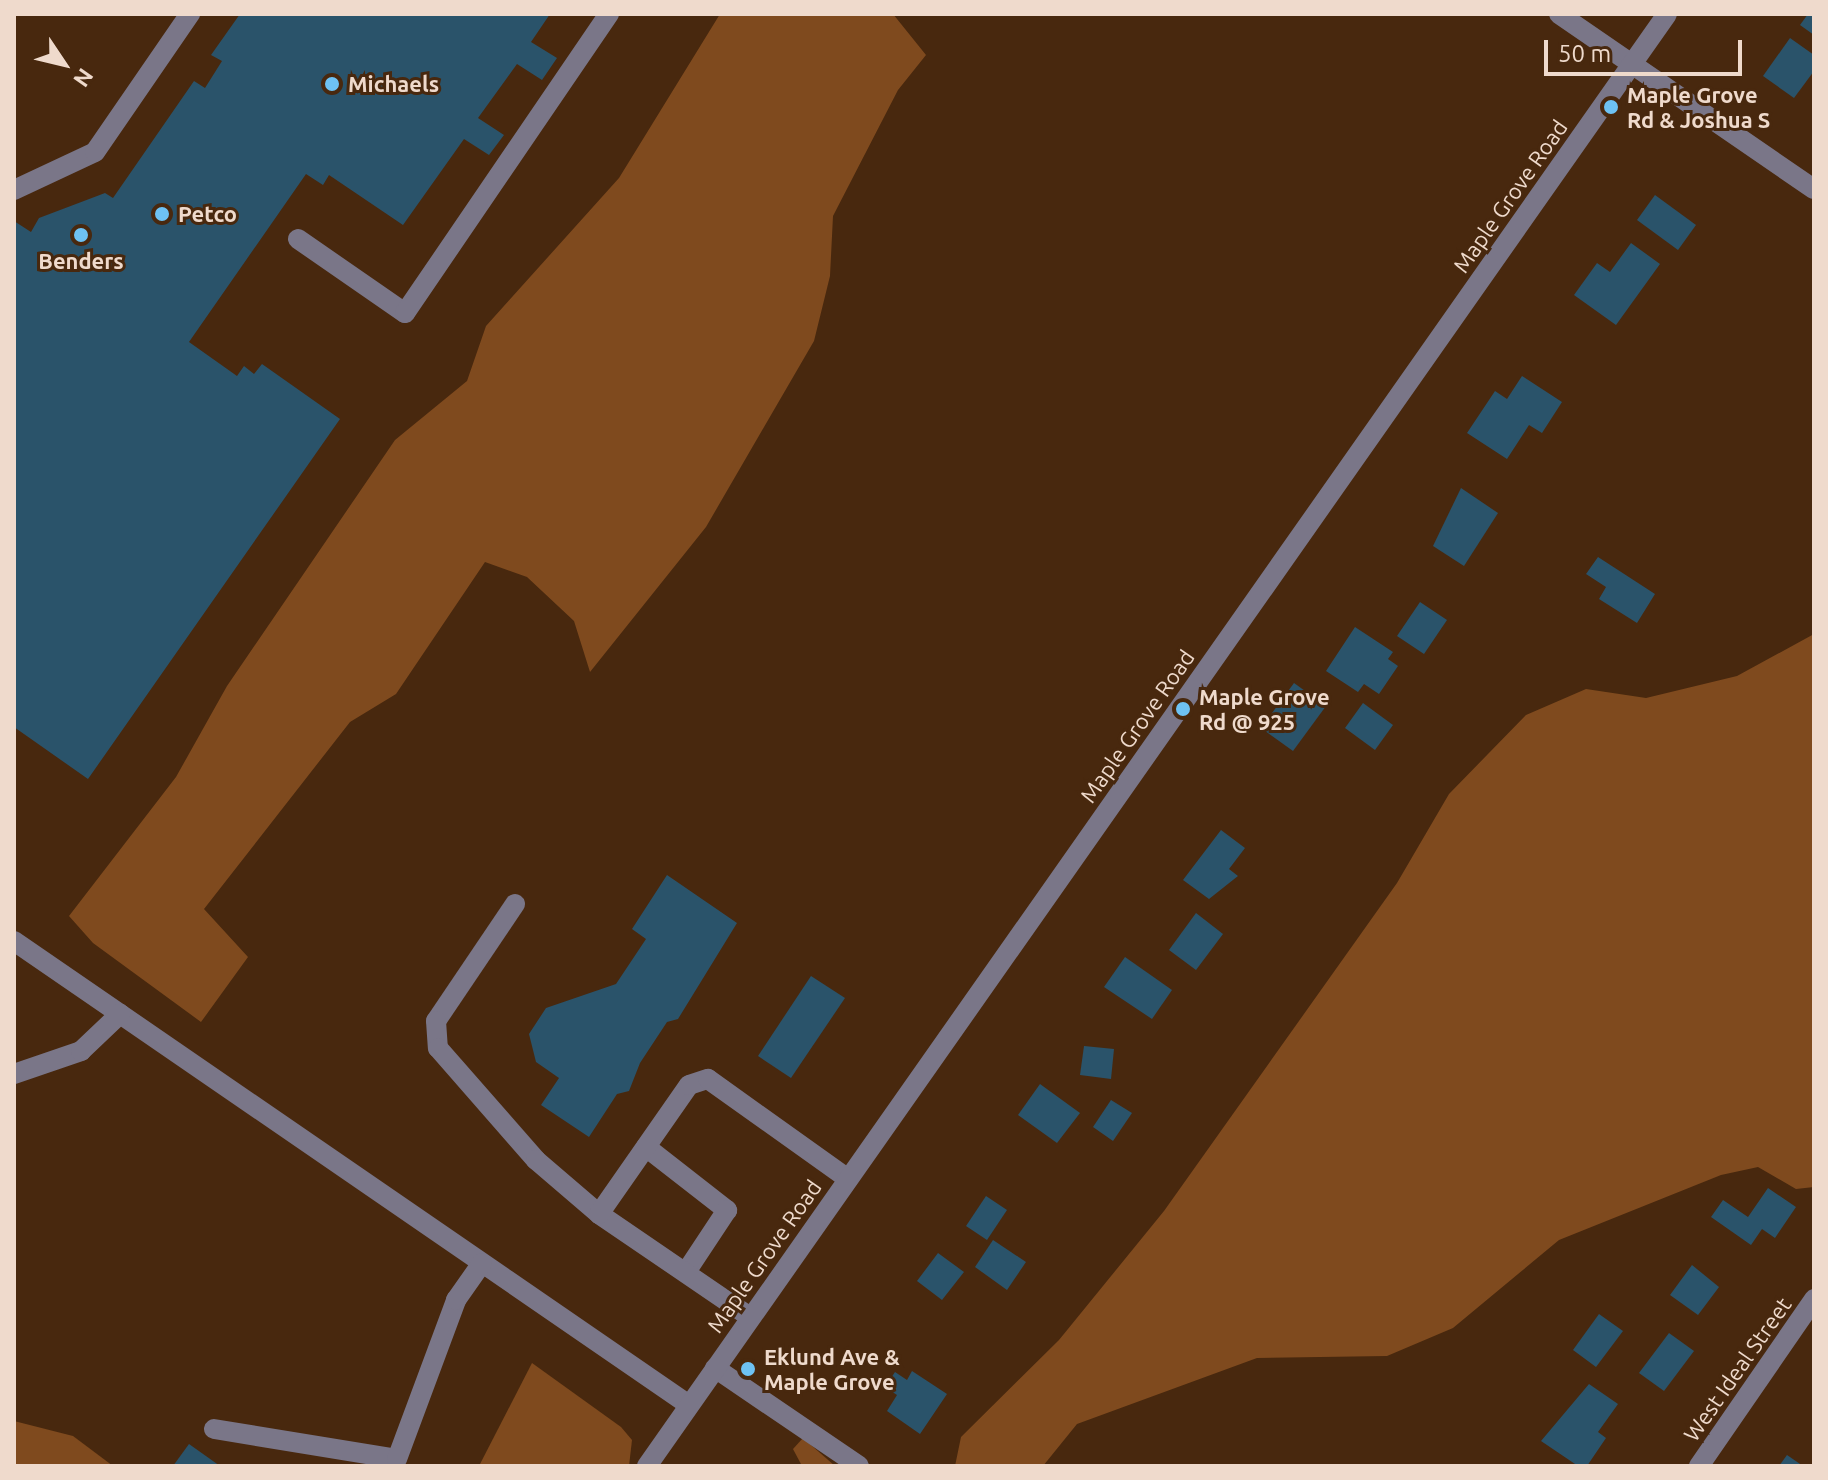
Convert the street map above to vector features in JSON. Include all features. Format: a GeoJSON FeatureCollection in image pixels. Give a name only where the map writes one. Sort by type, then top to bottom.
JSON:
{"type":"FeatureCollection","features":[{"type":"Feature","properties":{"kind":"street"},"geometry":{"type":"LineString","coordinates":[[14,190],[95,152],[190,14]]}},
{"type":"Feature","properties":{"kind":"street"},"geometry":{"type":"LineString","coordinates":[[298,239],[405,313],[609,14]]}},
{"type":"Feature","properties":{"kind":"street"},"geometry":{"type":"LineString","coordinates":[[1559,14],[1814,189]]}},
{"type":"Feature","properties":{"kind":"street","name":"Maple Grove Road"},"geometry":{"type":"LineString","coordinates":[[647,1466],[1667,14]]}},
{"type":"Feature","properties":{"kind":"street"},"geometry":{"type":"LineString","coordinates":[[515,904],[436,1021],[438,1048],[536,1160],[599,1214],[750,1317]]}},
{"type":"Feature","properties":{"kind":"street"},"geometry":{"type":"LineString","coordinates":[[14,941],[689,1405]]}},
{"type":"Feature","properties":{"kind":"street"},"geometry":{"type":"LineString","coordinates":[[14,1074],[81,1051],[120,1014]]}},
{"type":"Feature","properties":{"kind":"street"},"geometry":{"type":"LineString","coordinates":[[599,1214],[689,1085],[708,1079],[848,1179]]}},
{"type":"Feature","properties":{"kind":"street"},"geometry":{"type":"LineString","coordinates":[[646,1147],[727,1210],[686,1272]]}},
{"type":"Feature","properties":{"kind":"street"},"geometry":{"type":"LineString","coordinates":[[214,1429],[397,1459],[456,1300],[482,1263]]}},
{"type":"Feature","properties":{"kind":"street","name":"West Ideal Street"},"geometry":{"type":"LineString","coordinates":[[1699,1466],[1814,1299]]}},
{"type":"Feature","properties":{"kind":"street"},"geometry":{"type":"LineString","coordinates":[[715,1368],[859,1466]]}},
{"type":"Feature","properties":{"kind":"shaded area"},"geometry":{"type":"Polygon","coordinates":[[[720,14],[893,14],[926,55],[898,90],[833,216],[830,276],[814,341],[706,527],[590,672],[574,621],[527,577],[485,562],[396,694],[350,722],[204,909],[248,957],[201,1022],[93,943],[69,916],[176,777],[227,686],[395,440],[467,381],[486,326],[619,178],[720,14]]]}},
{"type":"Feature","properties":{"kind":"shaded area"},"geometry":{"type":"Polygon","coordinates":[[[1814,634],[1814,1187],[1796,1189],[1758,1167],[1721,1175],[1559,1240],[1453,1328],[1387,1356],[1257,1358],[1077,1424],[1043,1466],[955,1466],[961,1437],[1059,1340],[1164,1211],[1397,883],[1449,794],[1526,715],[1586,689],[1646,698],[1737,676],[1814,634]]]}},
{"type":"Feature","properties":{"kind":"shaded area"},"geometry":{"type":"Polygon","coordinates":[[[532,1363],[621,1427],[632,1440],[629,1466],[479,1466],[532,1363]]]}},
{"type":"Feature","properties":{"kind":"shaded area"},"geometry":{"type":"Polygon","coordinates":[[[14,1421],[73,1436],[113,1466],[14,1466],[14,1421]]]}},
{"type":"Feature","properties":{"kind":"shaded area"},"geometry":{"type":"Polygon","coordinates":[[[803,1438],[835,1466],[802,1466],[793,1449],[803,1438]]]}},
{"type":"Feature","properties":{"kind":"building"},"geometry":{"type":"Polygon","coordinates":[[[240,14],[550,14],[531,42],[557,58],[542,80],[517,64],[478,118],[504,135],[489,155],[464,139],[403,225],[329,175],[323,185],[306,174],[189,342],[237,376],[244,366],[254,374],[262,364],[340,419],[88,779],[14,727],[14,221],[31,232],[39,218],[105,193],[113,198],[194,81],[205,88],[222,61],[211,55],[240,14]]]}},
{"type":"Feature","properties":{"kind":"building"},"geometry":{"type":"Polygon","coordinates":[[[1808,14],[1814,14],[1814,35],[1800,25],[1808,14]]]}},
{"type":"Feature","properties":{"kind":"building"},"geometry":{"type":"Polygon","coordinates":[[[1790,38],[1814,55],[1814,71],[1794,98],[1763,76],[1790,38]]]}},
{"type":"Feature","properties":{"kind":"building"},"geometry":{"type":"Polygon","coordinates":[[[1655,195],[1696,225],[1678,250],[1637,220],[1655,195]]]}},
{"type":"Feature","properties":{"kind":"building"},"geometry":{"type":"Polygon","coordinates":[[[1631,243],[1660,264],[1616,325],[1574,295],[1597,263],[1610,272],[1631,243]]]}},
{"type":"Feature","properties":{"kind":"building"},"geometry":{"type":"Polygon","coordinates":[[[1522,376],[1562,402],[1542,433],[1529,425],[1507,459],[1467,433],[1495,391],[1507,399],[1522,376]]]}},
{"type":"Feature","properties":{"kind":"building"},"geometry":{"type":"Polygon","coordinates":[[[1461,488],[1498,513],[1464,566],[1433,546],[1461,488]]]}},
{"type":"Feature","properties":{"kind":"building"},"geometry":{"type":"Polygon","coordinates":[[[1598,557],[1655,594],[1637,623],[1599,599],[1606,587],[1586,574],[1598,557]]]}},
{"type":"Feature","properties":{"kind":"building"},"geometry":{"type":"Polygon","coordinates":[[[1420,602],[1447,620],[1424,654],[1397,636],[1420,602]]]}},
{"type":"Feature","properties":{"kind":"building"},"geometry":{"type":"Polygon","coordinates":[[[1355,627],[1393,652],[1388,659],[1398,666],[1379,694],[1364,684],[1358,692],[1326,671],[1355,627]]]}},
{"type":"Feature","properties":{"kind":"building"},"geometry":{"type":"Polygon","coordinates":[[[1294,683],[1326,706],[1293,751],[1261,728],[1294,683]]]}},
{"type":"Feature","properties":{"kind":"building"},"geometry":{"type":"Polygon","coordinates":[[[1363,703],[1393,725],[1375,750],[1345,728],[1363,703]]]}},
{"type":"Feature","properties":{"kind":"building"},"geometry":{"type":"Polygon","coordinates":[[[1221,830],[1245,848],[1229,869],[1238,876],[1209,899],[1183,880],[1221,830]]]}},
{"type":"Feature","properties":{"kind":"building"},"geometry":{"type":"Polygon","coordinates":[[[667,875],[737,923],[678,1019],[667,1022],[640,1063],[629,1091],[617,1094],[589,1137],[541,1105],[559,1078],[536,1062],[529,1034],[546,1008],[616,984],[646,939],[632,929],[667,875]]]}},
{"type":"Feature","properties":{"kind":"building"},"geometry":{"type":"Polygon","coordinates":[[[1196,913],[1223,934],[1196,970],[1169,950],[1196,913]]]}},
{"type":"Feature","properties":{"kind":"building"},"geometry":{"type":"Polygon","coordinates":[[[1125,957],[1172,990],[1152,1019],[1104,987],[1125,957]]]}},
{"type":"Feature","properties":{"kind":"building"},"geometry":{"type":"Polygon","coordinates":[[[811,976],[845,998],[791,1078],[758,1056],[811,976]]]}},
{"type":"Feature","properties":{"kind":"building"},"geometry":{"type":"Polygon","coordinates":[[[1084,1046],[1114,1049],[1111,1079],[1080,1075],[1084,1046]]]}},
{"type":"Feature","properties":{"kind":"building"},"geometry":{"type":"Polygon","coordinates":[[[1040,1084],[1080,1113],[1057,1143],[1018,1115],[1040,1084]]]}},
{"type":"Feature","properties":{"kind":"building"},"geometry":{"type":"Polygon","coordinates":[[[1111,1100],[1132,1113],[1113,1141],[1093,1127],[1111,1100]]]}},
{"type":"Feature","properties":{"kind":"building"},"geometry":{"type":"Polygon","coordinates":[[[1768,1188],[1796,1207],[1775,1238],[1762,1229],[1751,1245],[1711,1217],[1723,1200],[1748,1217],[1768,1188]]]}},
{"type":"Feature","properties":{"kind":"building"},"geometry":{"type":"Polygon","coordinates":[[[986,1196],[1007,1210],[987,1240],[966,1226],[986,1196]]]}},
{"type":"Feature","properties":{"kind":"building"},"geometry":{"type":"Polygon","coordinates":[[[993,1240],[1026,1262],[1007,1290],[975,1267],[993,1240]]]}},
{"type":"Feature","properties":{"kind":"building"},"geometry":{"type":"Polygon","coordinates":[[[938,1253],[964,1272],[942,1300],[917,1281],[938,1253]]]}},
{"type":"Feature","properties":{"kind":"building"},"geometry":{"type":"Polygon","coordinates":[[[1692,1265],[1719,1287],[1698,1315],[1670,1295],[1692,1265]]]}},
{"type":"Feature","properties":{"kind":"building"},"geometry":{"type":"Polygon","coordinates":[[[1599,1314],[1623,1331],[1596,1367],[1573,1350],[1599,1314]]]}},
{"type":"Feature","properties":{"kind":"building"},"geometry":{"type":"Polygon","coordinates":[[[1669,1333],[1694,1351],[1664,1391],[1639,1373],[1669,1333]]]}},
{"type":"Feature","properties":{"kind":"building"},"geometry":{"type":"Polygon","coordinates":[[[912,1371],[947,1394],[920,1434],[887,1411],[897,1395],[885,1387],[895,1372],[907,1380],[912,1371]]]}},
{"type":"Feature","properties":{"kind":"building"},"geometry":{"type":"Polygon","coordinates":[[[1589,1384],[1618,1404],[1598,1432],[1606,1438],[1587,1466],[1578,1466],[1541,1441],[1589,1384]]]}},
{"type":"Feature","properties":{"kind":"building"},"geometry":{"type":"Polygon","coordinates":[[[189,1444],[220,1466],[173,1466],[189,1444]]]}},
{"type":"Feature","properties":{"kind":"building"},"geometry":{"type":"Polygon","coordinates":[[[1787,1455],[1803,1466],[1779,1466],[1787,1455]]]}},
{"type":"Feature","properties":{"kind":"place","name":"Michaels"},"geometry":{"type":"Point","coordinates":[332,84]}},
{"type":"Feature","properties":{"kind":"place","name":"Maple Grove Rd & Joshua S"},"geometry":{"type":"Point","coordinates":[1611,107]}},
{"type":"Feature","properties":{"kind":"place","name":"Petco"},"geometry":{"type":"Point","coordinates":[162,214]}},
{"type":"Feature","properties":{"kind":"place","name":"Benders"},"geometry":{"type":"Point","coordinates":[81,235]}},
{"type":"Feature","properties":{"kind":"place","name":"Maple Grove Rd @ 925"},"geometry":{"type":"Point","coordinates":[1183,709]}},
{"type":"Feature","properties":{"kind":"place","name":"Eklund Ave & Maple Grove"},"geometry":{"type":"Point","coordinates":[748,1369]}}]}
